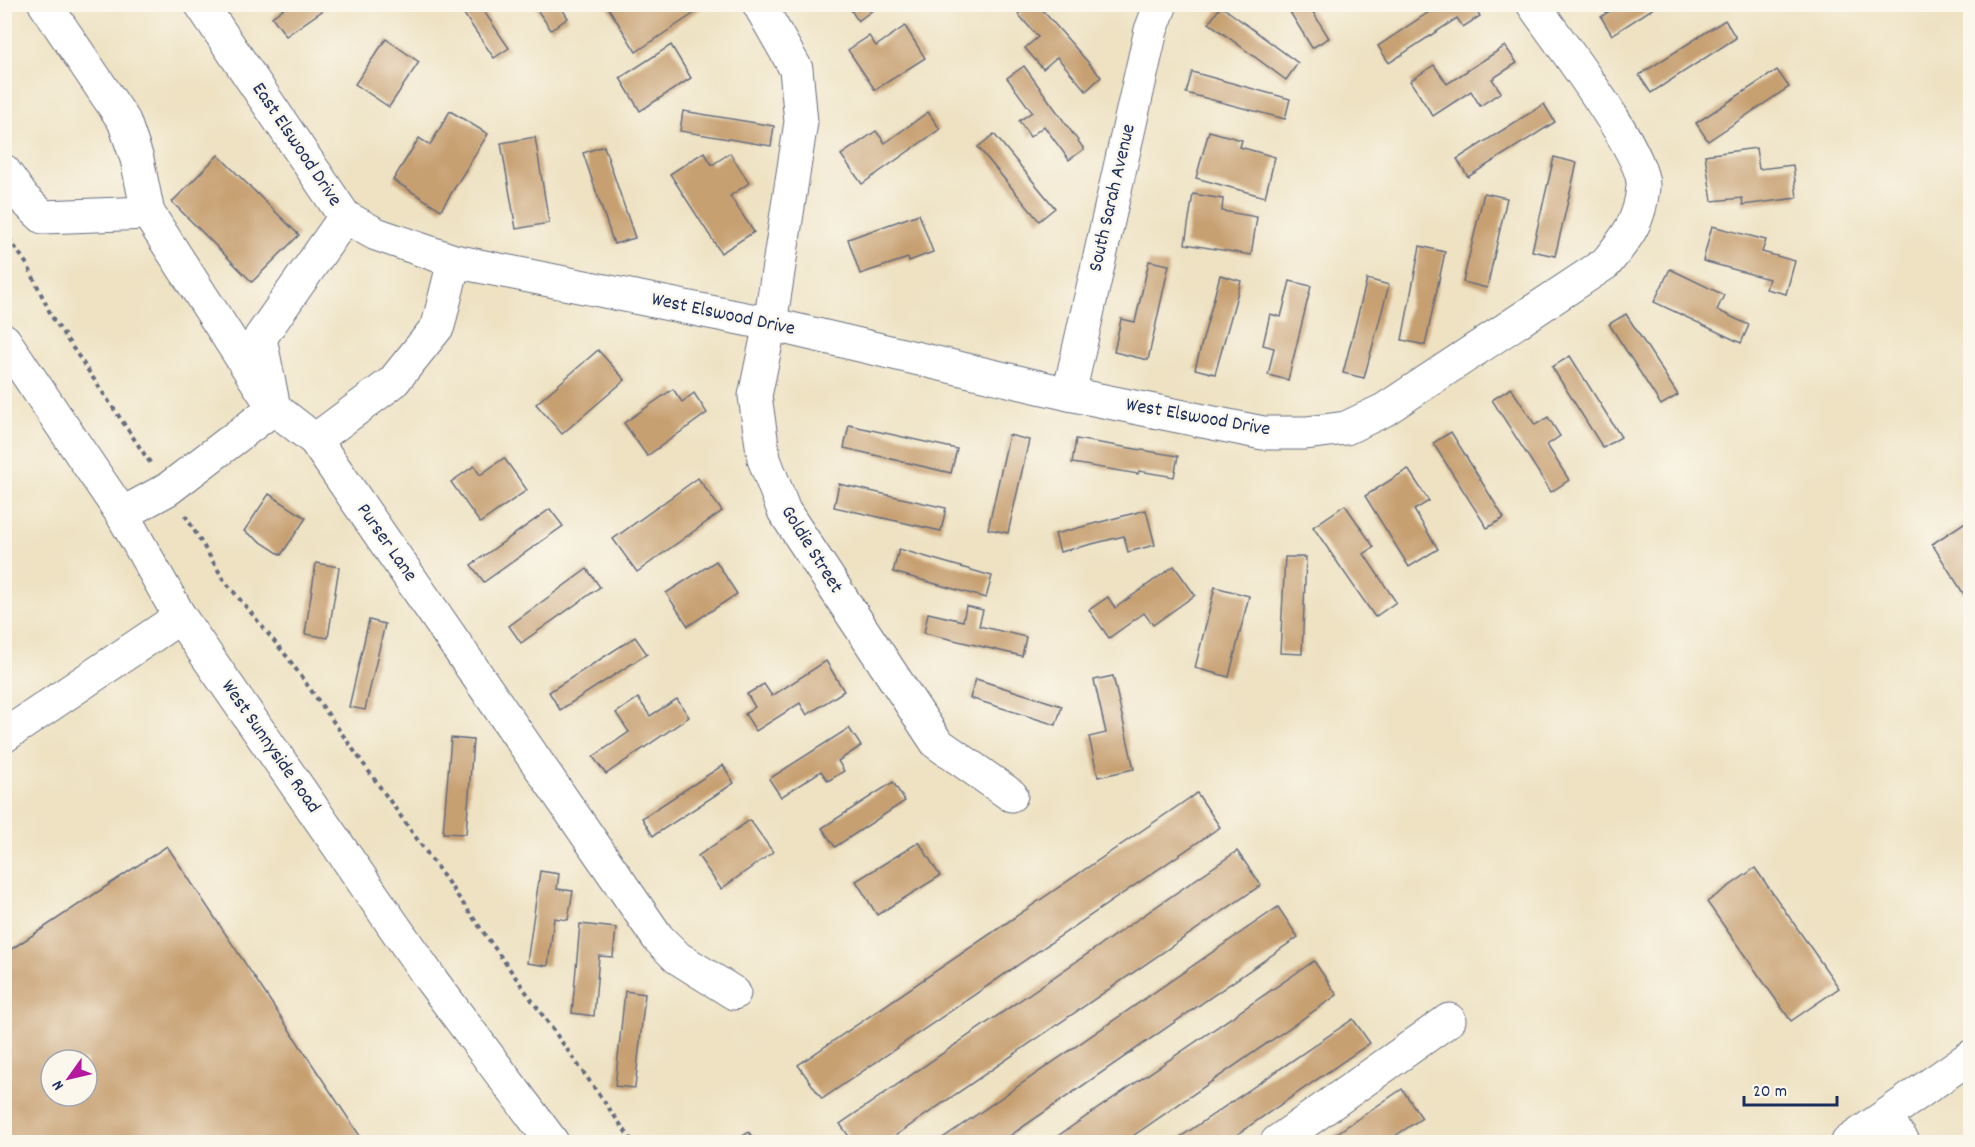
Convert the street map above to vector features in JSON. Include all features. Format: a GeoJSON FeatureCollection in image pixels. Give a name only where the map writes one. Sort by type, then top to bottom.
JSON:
{"type":"FeatureCollection","features":[{"type":"Feature","properties":{"kind":"street"},"geometry":{"type":"LineString","coordinates":[[4,171],[23,198],[43,217],[148,213],[137,159],[124,121],[45,4]]}},
{"type":"Feature","properties":{"kind":"street","name":"East Elswood Drive"},"geometry":{"type":"LineString","coordinates":[[201,4],[345,217],[376,234],[454,261]]}},
{"type":"Feature","properties":{"kind":"street","name":"Goldie Street"},"geometry":{"type":"LineString","coordinates":[[759,4],[796,69],[801,122],[770,324],[755,396],[764,459],[784,512],[937,743],[1011,795]]}},
{"type":"Feature","properties":{"kind":"street","name":"South Sarah Avenue"},"geometry":{"type":"LineString","coordinates":[[1069,394],[1151,30],[1161,4]]}},
{"type":"Feature","properties":{"kind":"street","name":"West Elswood Drive"},"geometry":{"type":"LineString","coordinates":[[454,261],[770,324],[1069,394],[1263,433],[1306,433],[1346,428],[1384,410],[1606,263],[1634,229],[1644,185],[1630,147],[1533,4]]}},
{"type":"Feature","properties":{"kind":"street","name":"Purser Lane"},"geometry":{"type":"LineString","coordinates":[[148,213],[274,408],[315,440],[658,938],[678,958],[734,993]]}},
{"type":"Feature","properties":{"kind":"street"},"geometry":{"type":"LineString","coordinates":[[122,514],[168,489],[274,408],[260,338],[345,217]]}},
{"type":"Feature","properties":{"kind":"street"},"geometry":{"type":"LineString","coordinates":[[315,440],[393,382],[438,326],[454,261]]}},
{"type":"Feature","properties":{"kind":"street","name":"West Sunnyside Road"},"geometry":{"type":"LineString","coordinates":[[4,340],[122,514],[180,617],[432,981],[552,1143]]}},
{"type":"Feature","properties":{"kind":"street"},"geometry":{"type":"LineString","coordinates":[[4,736],[180,617]]}},
{"type":"Feature","properties":{"kind":"street"},"geometry":{"type":"LineString","coordinates":[[1277,1143],[1449,1020]]}},
{"type":"Feature","properties":{"kind":"street"},"geometry":{"type":"LineString","coordinates":[[1848,1143],[1894,1130],[1971,1057]]}},
{"type":"Feature","properties":{"kind":"path"},"geometry":{"type":"LineString","coordinates":[[4,231],[28,266],[52,317],[129,430]]}},
{"type":"Feature","properties":{"kind":"path"},"geometry":{"type":"LineString","coordinates":[[212,556],[224,580],[288,658],[633,1143]]}},
{"type":"Feature","properties":{"kind":"building"},"geometry":{"type":"Polygon","coordinates":[[[290,4],[332,4],[286,36],[272,17],[290,4]]]}},
{"type":"Feature","properties":{"kind":"building"},"geometry":{"type":"Polygon","coordinates":[[[457,4],[479,4],[509,48],[494,58],[457,4]]]}},
{"type":"Feature","properties":{"kind":"building"},"geometry":{"type":"Polygon","coordinates":[[[533,4],[559,4],[568,18],[551,30],[533,4]]]}},
{"type":"Feature","properties":{"kind":"building"},"geometry":{"type":"Polygon","coordinates":[[[606,4],[708,4],[636,52],[606,4]]]}},
{"type":"Feature","properties":{"kind":"building"},"geometry":{"type":"Polygon","coordinates":[[[847,4],[881,4],[858,21],[847,4]]]}},
{"type":"Feature","properties":{"kind":"building"},"geometry":{"type":"Polygon","coordinates":[[[1029,4],[1037,4],[1101,77],[1086,91],[1057,57],[1043,69],[1025,48],[1038,37],[1018,14],[1029,4]]]}},
{"type":"Feature","properties":{"kind":"building"},"geometry":{"type":"Polygon","coordinates":[[[1285,4],[1308,4],[1329,38],[1312,48],[1285,4]]]}},
{"type":"Feature","properties":{"kind":"building"},"geometry":{"type":"Polygon","coordinates":[[[1441,4],[1473,4],[1480,16],[1463,27],[1457,18],[1389,63],[1378,46],[1441,4]]]}},
{"type":"Feature","properties":{"kind":"building"},"geometry":{"type":"Polygon","coordinates":[[[1620,4],[1660,4],[1612,35],[1601,17],[1620,4]]]}},
{"type":"Feature","properties":{"kind":"building"},"geometry":{"type":"Polygon","coordinates":[[[1221,6],[1298,63],[1286,80],[1209,23],[1221,6]]]}},
{"type":"Feature","properties":{"kind":"building"},"geometry":{"type":"Polygon","coordinates":[[[1725,20],[1736,38],[1651,93],[1639,75],[1725,20]]]}},
{"type":"Feature","properties":{"kind":"building"},"geometry":{"type":"Polygon","coordinates":[[[905,26],[925,58],[875,90],[848,50],[869,36],[876,46],[905,26]]]}},
{"type":"Feature","properties":{"kind":"building"},"geometry":{"type":"Polygon","coordinates":[[[386,39],[419,62],[389,107],[355,84],[386,39]]]}},
{"type":"Feature","properties":{"kind":"building"},"geometry":{"type":"Polygon","coordinates":[[[671,45],[691,78],[640,111],[620,78],[671,45]]]}},
{"type":"Feature","properties":{"kind":"building"},"geometry":{"type":"Polygon","coordinates":[[[1505,46],[1517,63],[1492,79],[1501,92],[1480,106],[1471,91],[1433,116],[1410,81],[1434,65],[1447,84],[1505,46]]]}},
{"type":"Feature","properties":{"kind":"building"},"geometry":{"type":"Polygon","coordinates":[[[1024,66],[1084,149],[1069,160],[1044,126],[1030,137],[1019,121],[1032,112],[1007,78],[1024,66]]]}},
{"type":"Feature","properties":{"kind":"building"},"geometry":{"type":"Polygon","coordinates":[[[1777,70],[1789,87],[1708,141],[1696,123],[1777,70]]]}},
{"type":"Feature","properties":{"kind":"building"},"geometry":{"type":"Polygon","coordinates":[[[1192,72],[1290,99],[1285,119],[1186,93],[1192,72]]]}},
{"type":"Feature","properties":{"kind":"building"},"geometry":{"type":"Polygon","coordinates":[[[1544,104],[1555,122],[1468,177],[1457,159],[1544,104]]]}},
{"type":"Feature","properties":{"kind":"building"},"geometry":{"type":"Polygon","coordinates":[[[450,111],[488,134],[441,210],[393,180],[419,138],[430,145],[450,111]]]}},
{"type":"Feature","properties":{"kind":"building"},"geometry":{"type":"Polygon","coordinates":[[[683,111],[774,126],[771,146],[680,131],[683,111]]]}},
{"type":"Feature","properties":{"kind":"building"},"geometry":{"type":"Polygon","coordinates":[[[928,112],[940,129],[862,184],[841,155],[876,131],[885,143],[928,112]]]}},
{"type":"Feature","properties":{"kind":"building"},"geometry":{"type":"Polygon","coordinates":[[[1209,131],[1242,140],[1240,147],[1275,157],[1265,197],[1196,178],[1209,131]]]}},
{"type":"Feature","properties":{"kind":"building"},"geometry":{"type":"Polygon","coordinates":[[[994,134],[1055,208],[1039,221],[978,147],[994,134]]]}},
{"type":"Feature","properties":{"kind":"building"},"geometry":{"type":"Polygon","coordinates":[[[535,137],[549,223],[516,229],[501,143],[535,137]]]}},
{"type":"Feature","properties":{"kind":"building"},"geometry":{"type":"Polygon","coordinates":[[[604,146],[635,238],[614,244],[583,153],[604,146]]]}},
{"type":"Feature","properties":{"kind":"building"},"geometry":{"type":"Polygon","coordinates":[[[1756,148],[1759,169],[1793,165],[1797,198],[1743,205],[1742,198],[1712,201],[1705,155],[1756,148]]]}},
{"type":"Feature","properties":{"kind":"building"},"geometry":{"type":"Polygon","coordinates":[[[704,152],[712,165],[730,153],[749,183],[730,196],[754,232],[721,253],[670,174],[704,152]]]}},
{"type":"Feature","properties":{"kind":"building"},"geometry":{"type":"Polygon","coordinates":[[[218,155],[299,235],[252,282],[172,202],[218,155]]]}},
{"type":"Feature","properties":{"kind":"building"},"geometry":{"type":"Polygon","coordinates":[[[1554,157],[1577,163],[1555,256],[1532,251],[1554,157]]]}},
{"type":"Feature","properties":{"kind":"building"},"geometry":{"type":"Polygon","coordinates":[[[1484,193],[1507,198],[1487,288],[1463,282],[1484,193]]]}},
{"type":"Feature","properties":{"kind":"building"},"geometry":{"type":"Polygon","coordinates":[[[1193,194],[1223,199],[1222,211],[1257,217],[1251,255],[1185,244],[1193,194]]]}},
{"type":"Feature","properties":{"kind":"building"},"geometry":{"type":"Polygon","coordinates":[[[919,214],[933,252],[860,274],[848,239],[919,214]]]}},
{"type":"Feature","properties":{"kind":"building"},"geometry":{"type":"Polygon","coordinates":[[[1712,226],[1766,240],[1762,252],[1795,261],[1786,294],[1766,289],[1769,279],[1703,261],[1712,226]]]}},
{"type":"Feature","properties":{"kind":"building"},"geometry":{"type":"Polygon","coordinates":[[[1420,246],[1445,252],[1425,345],[1402,340],[1420,246]]]}},
{"type":"Feature","properties":{"kind":"building"},"geometry":{"type":"Polygon","coordinates":[[[1149,261],[1169,265],[1148,360],[1114,352],[1121,319],[1135,322],[1149,261]]]}},
{"type":"Feature","properties":{"kind":"building"},"geometry":{"type":"Polygon","coordinates":[[[1670,269],[1724,295],[1717,310],[1749,325],[1741,343],[1654,302],[1670,269]]]}},
{"type":"Feature","properties":{"kind":"building"},"geometry":{"type":"Polygon","coordinates":[[[1220,275],[1241,281],[1215,374],[1195,369],[1220,275]]]}},
{"type":"Feature","properties":{"kind":"building"},"geometry":{"type":"Polygon","coordinates":[[[1367,279],[1389,285],[1364,378],[1343,373],[1367,279]]]}},
{"type":"Feature","properties":{"kind":"building"},"geometry":{"type":"Polygon","coordinates":[[[1290,281],[1311,286],[1288,380],[1268,375],[1274,348],[1263,345],[1270,314],[1281,317],[1290,281]]]}},
{"type":"Feature","properties":{"kind":"building"},"geometry":{"type":"Polygon","coordinates":[[[1626,314],[1678,395],[1661,405],[1609,324],[1626,314]]]}},
{"type":"Feature","properties":{"kind":"building"},"geometry":{"type":"Polygon","coordinates":[[[598,350],[625,380],[562,434],[536,404],[598,350]]]}},
{"type":"Feature","properties":{"kind":"building"},"geometry":{"type":"Polygon","coordinates":[[[1570,356],[1621,437],[1603,448],[1552,367],[1570,356]]]}},
{"type":"Feature","properties":{"kind":"building"},"geometry":{"type":"Polygon","coordinates":[[[1511,388],[1535,425],[1548,417],[1560,436],[1547,445],[1569,480],[1551,492],[1492,400],[1511,388]]]}},
{"type":"Feature","properties":{"kind":"building"},"geometry":{"type":"Polygon","coordinates":[[[673,389],[682,402],[694,393],[707,413],[647,456],[624,423],[673,389]]]}},
{"type":"Feature","properties":{"kind":"building"},"geometry":{"type":"Polygon","coordinates":[[[849,425],[957,449],[951,473],[844,448],[849,425]]]}},
{"type":"Feature","properties":{"kind":"building"},"geometry":{"type":"Polygon","coordinates":[[[1451,432],[1504,518],[1487,528],[1433,443],[1451,432]]]}},
{"type":"Feature","properties":{"kind":"building"},"geometry":{"type":"Polygon","coordinates":[[[1009,435],[1029,440],[1008,533],[988,529],[1009,435]]]}},
{"type":"Feature","properties":{"kind":"building"},"geometry":{"type":"Polygon","coordinates":[[[1076,439],[1178,456],[1174,477],[1139,471],[1138,474],[1072,463],[1076,439]]]}},
{"type":"Feature","properties":{"kind":"building"},"geometry":{"type":"Polygon","coordinates":[[[504,458],[527,490],[480,523],[451,482],[474,466],[480,475],[504,458]]]}},
{"type":"Feature","properties":{"kind":"building"},"geometry":{"type":"Polygon","coordinates":[[[1408,469],[1429,501],[1414,510],[1438,549],[1409,567],[1365,496],[1408,469]]]}},
{"type":"Feature","properties":{"kind":"building"},"geometry":{"type":"Polygon","coordinates":[[[698,478],[722,511],[637,572],[613,539],[698,478]]]}},
{"type":"Feature","properties":{"kind":"building"},"geometry":{"type":"Polygon","coordinates":[[[839,484],[946,508],[941,531],[834,507],[839,484]]]}},
{"type":"Feature","properties":{"kind":"building"},"geometry":{"type":"Polygon","coordinates":[[[269,494],[306,518],[281,555],[244,531],[269,494]]]}},
{"type":"Feature","properties":{"kind":"building"},"geometry":{"type":"Polygon","coordinates":[[[1345,505],[1374,547],[1364,554],[1396,602],[1375,617],[1313,527],[1345,505]]]}},
{"type":"Feature","properties":{"kind":"building"},"geometry":{"type":"Polygon","coordinates":[[[550,509],[563,526],[484,582],[471,565],[550,509]]]}},
{"type":"Feature","properties":{"kind":"building"},"geometry":{"type":"Polygon","coordinates":[[[1146,510],[1155,545],[1128,552],[1124,536],[1060,552],[1055,534],[1146,510]]]}},
{"type":"Feature","properties":{"kind":"building"},"geometry":{"type":"Polygon","coordinates":[[[1970,519],[1970,604],[1932,544],[1970,519]]]}},
{"type":"Feature","properties":{"kind":"building"},"geometry":{"type":"Polygon","coordinates":[[[899,549],[992,576],[986,598],[893,572],[899,549]]]}},
{"type":"Feature","properties":{"kind":"building"},"geometry":{"type":"Polygon","coordinates":[[[1285,557],[1306,557],[1302,654],[1280,653],[1285,557]]]}},
{"type":"Feature","properties":{"kind":"building"},"geometry":{"type":"Polygon","coordinates":[[[716,561],[737,594],[688,626],[666,593],[716,561]]]}},
{"type":"Feature","properties":{"kind":"building"},"geometry":{"type":"Polygon","coordinates":[[[316,563],[339,567],[328,638],[305,634],[316,563]]]}},
{"type":"Feature","properties":{"kind":"building"},"geometry":{"type":"Polygon","coordinates":[[[1174,566],[1195,595],[1153,625],[1144,613],[1109,638],[1089,610],[1108,597],[1115,608],[1174,566]]]}},
{"type":"Feature","properties":{"kind":"building"},"geometry":{"type":"Polygon","coordinates":[[[587,569],[600,587],[521,643],[509,626],[587,569]]]}},
{"type":"Feature","properties":{"kind":"building"},"geometry":{"type":"Polygon","coordinates":[[[1215,587],[1249,596],[1229,677],[1195,668],[1215,587]]]}},
{"type":"Feature","properties":{"kind":"building"},"geometry":{"type":"Polygon","coordinates":[[[966,606],[983,610],[979,626],[1026,637],[1022,656],[924,633],[928,613],[963,621],[966,606]]]}},
{"type":"Feature","properties":{"kind":"building"},"geometry":{"type":"Polygon","coordinates":[[[369,620],[385,624],[365,710],[349,707],[369,620]]]}},
{"type":"Feature","properties":{"kind":"building"},"geometry":{"type":"Polygon","coordinates":[[[635,637],[647,654],[560,710],[549,692],[635,637]]]}},
{"type":"Feature","properties":{"kind":"building"},"geometry":{"type":"Polygon","coordinates":[[[826,661],[844,691],[807,715],[800,703],[756,731],[745,714],[755,707],[747,694],[764,684],[772,696],[826,661]]]}},
{"type":"Feature","properties":{"kind":"building"},"geometry":{"type":"Polygon","coordinates":[[[1113,676],[1134,769],[1098,777],[1089,737],[1106,733],[1094,680],[1113,676]]]}},
{"type":"Feature","properties":{"kind":"building"},"geometry":{"type":"Polygon","coordinates":[[[976,679],[1062,706],[1056,725],[970,698],[976,679]]]}},
{"type":"Feature","properties":{"kind":"building"},"geometry":{"type":"Polygon","coordinates":[[[638,698],[650,716],[677,699],[689,717],[606,774],[593,757],[629,732],[616,713],[638,698]]]}},
{"type":"Feature","properties":{"kind":"building"},"geometry":{"type":"Polygon","coordinates":[[[849,728],[861,746],[838,761],[844,771],[828,781],[821,771],[781,797],[769,779],[849,728]]]}},
{"type":"Feature","properties":{"kind":"building"},"geometry":{"type":"Polygon","coordinates":[[[451,738],[473,740],[466,834],[443,833],[451,738]]]}},
{"type":"Feature","properties":{"kind":"building"},"geometry":{"type":"Polygon","coordinates":[[[723,765],[734,783],[653,836],[642,818],[723,765]]]}},
{"type":"Feature","properties":{"kind":"building"},"geometry":{"type":"Polygon","coordinates":[[[893,782],[905,801],[835,847],[822,828],[893,782]]]}},
{"type":"Feature","properties":{"kind":"building"},"geometry":{"type":"Polygon","coordinates":[[[1197,793],[1220,827],[822,1099],[798,1065],[1197,793]]]}},
{"type":"Feature","properties":{"kind":"building"},"geometry":{"type":"Polygon","coordinates":[[[750,820],[773,852],[721,889],[698,856],[750,820]]]}},
{"type":"Feature","properties":{"kind":"building"},"geometry":{"type":"Polygon","coordinates":[[[919,842],[940,876],[877,915],[856,881],[919,842]]]}},
{"type":"Feature","properties":{"kind":"building"},"geometry":{"type":"Polygon","coordinates":[[[167,846],[364,1142],[4,1142],[4,954],[167,846]]]}},
{"type":"Feature","properties":{"kind":"building"},"geometry":{"type":"Polygon","coordinates":[[[1237,851],[1261,885],[886,1142],[853,1142],[840,1124],[1237,851]]]}},
{"type":"Feature","properties":{"kind":"building"},"geometry":{"type":"Polygon","coordinates":[[[1755,868],[1839,988],[1791,1021],[1707,902],[1755,868]]]}},
{"type":"Feature","properties":{"kind":"building"},"geometry":{"type":"Polygon","coordinates":[[[540,871],[559,874],[557,889],[573,891],[568,920],[554,918],[548,966],[527,963],[540,871]]]}},
{"type":"Feature","properties":{"kind":"building"},"geometry":{"type":"Polygon","coordinates":[[[1278,907],[1298,937],[1001,1142],[937,1142],[1278,907]]]}},
{"type":"Feature","properties":{"kind":"building"},"geometry":{"type":"Polygon","coordinates":[[[580,924],[616,928],[613,957],[599,956],[594,1016],[572,1013],[580,924]]]}},
{"type":"Feature","properties":{"kind":"building"},"geometry":{"type":"Polygon","coordinates":[[[1314,961],[1337,995],[1124,1142],[1049,1142],[1314,961]]]}},
{"type":"Feature","properties":{"kind":"building"},"geometry":{"type":"Polygon","coordinates":[[[625,991],[645,994],[635,1088],[615,1086],[625,991]]]}},
{"type":"Feature","properties":{"kind":"building"},"geometry":{"type":"Polygon","coordinates":[[[1353,1019],[1370,1043],[1226,1142],[1173,1142],[1353,1019]]]}},
{"type":"Feature","properties":{"kind":"building"},"geometry":{"type":"Polygon","coordinates":[[[1402,1089],[1422,1118],[1386,1142],[1324,1142],[1402,1089]]]}},
{"type":"Feature","properties":{"kind":"building"},"geometry":{"type":"Polygon","coordinates":[[[749,1132],[756,1142],[733,1142],[749,1132]]]}}]}
